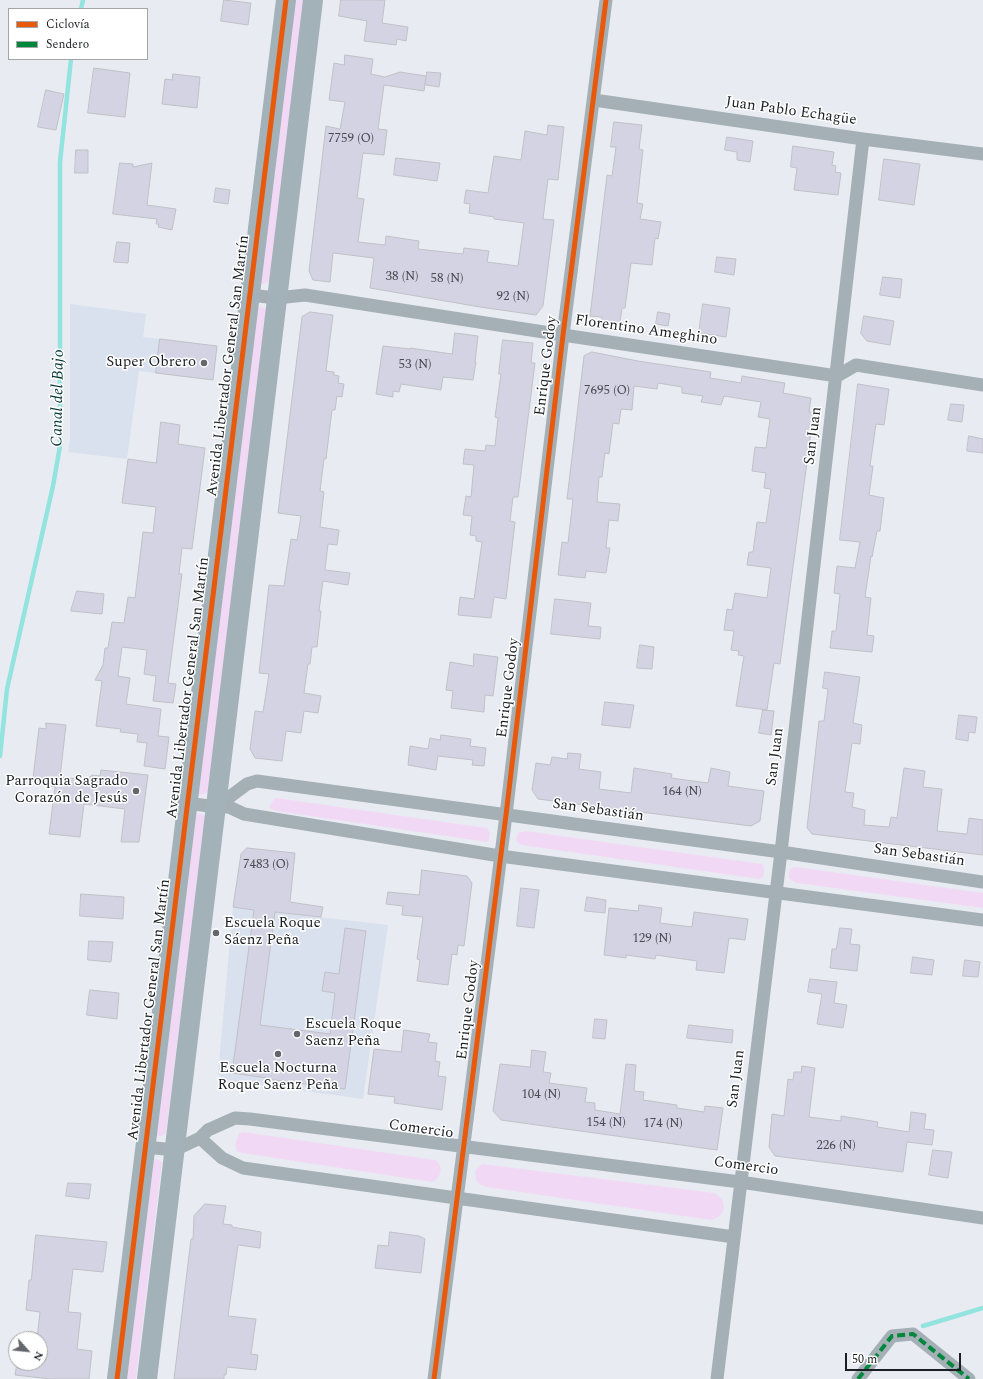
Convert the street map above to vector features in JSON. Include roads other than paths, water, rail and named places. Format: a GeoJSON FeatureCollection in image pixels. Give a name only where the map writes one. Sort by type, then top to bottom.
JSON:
{"type":"FeatureCollection","features":[{"type":"Feature","properties":{"kind":"main road","name":"Avenida Libertador General San Martín"},"geometry":{"type":"LineString","coordinates":[[117,1379],[286,0]]}},
{"type":"Feature","properties":{"kind":"main road"},"geometry":{"type":"LineString","coordinates":[[147,1379],[313,0]]}},
{"type":"Feature","properties":{"kind":"street","name":"Enrique Godoy"},"geometry":{"type":"LineString","coordinates":[[434,1379],[506,815],[563,336],[606,0]]}},
{"type":"Feature","properties":{"kind":"street","name":"Juan Pablo Echagüe"},"geometry":{"type":"LineString","coordinates":[[594,100],[863,139],[983,154]]}},
{"type":"Feature","properties":{"kind":"street","name":"San Juan"},"geometry":{"type":"LineString","coordinates":[[717,1379],[781,852],[837,376],[863,139]]}},
{"type":"Feature","properties":{"kind":"street","name":"Florentino Ameghino"},"geometry":{"type":"LineString","coordinates":[[250,295],[277,298],[305,295],[563,336],[837,376]]}},
{"type":"Feature","properties":{"kind":"street"},"geometry":{"type":"LineString","coordinates":[[837,376],[856,365],[983,386]]}},
{"type":"Feature","properties":{"kind":"street","name":"San Sebastián"},"geometry":{"type":"LineString","coordinates":[[216,807],[247,784],[257,781],[781,852],[983,882]]}},
{"type":"Feature","properties":{"kind":"street"},"geometry":{"type":"LineString","coordinates":[[187,803],[216,807],[229,807],[244,814],[500,856],[983,920]]}},
{"type":"Feature","properties":{"kind":"street","name":"Comercio"},"geometry":{"type":"LineString","coordinates":[[175,1150],[200,1138],[208,1130],[235,1118],[740,1182],[983,1218]]}},
{"type":"Feature","properties":{"kind":"street"},"geometry":{"type":"LineString","coordinates":[[200,1138],[222,1158],[243,1168],[734,1237]]}},
{"type":"Feature","properties":{"kind":"street"},"geometry":{"type":"LineString","coordinates":[[145,1147],[175,1150]]}},
{"type":"Feature","properties":{"kind":"street"},"geometry":{"type":"LineString","coordinates":[[858,1379],[892,1336],[913,1334],[969,1379]]}},
{"type":"Feature","properties":{"kind":"waterway","name":"Canal del Bajo"},"geometry":{"type":"LineString","coordinates":[[81,8],[83,0]]}},
{"type":"Feature","properties":{"kind":"waterway","name":"Canal del Bajo"},"geometry":{"type":"LineString","coordinates":[[0,756],[7,689],[53,486],[60,446],[60,162],[71,60]]}},
{"type":"Feature","properties":{"kind":"waterway"},"geometry":{"type":"LineString","coordinates":[[923,1326],[983,1308]]}},
{"type":"Feature","properties":{"kind":"place","name":"Super Obrero"},"geometry":{"type":"Point","coordinates":[204,363]}},
{"type":"Feature","properties":{"kind":"place","name":"Parroquia Sagrado Corazón de Jesús"},"geometry":{"type":"Point","coordinates":[136,791]}},
{"type":"Feature","properties":{"kind":"place","name":"Escuela Roque Sáenz Peña"},"geometry":{"type":"Point","coordinates":[216,933]}},
{"type":"Feature","properties":{"kind":"place","name":"Escuela Roque Saenz Peña"},"geometry":{"type":"Point","coordinates":[297,1034]}},
{"type":"Feature","properties":{"kind":"place","name":"Escuela Nocturna Roque Saenz Peña"},"geometry":{"type":"Point","coordinates":[278,1054]}}]}
